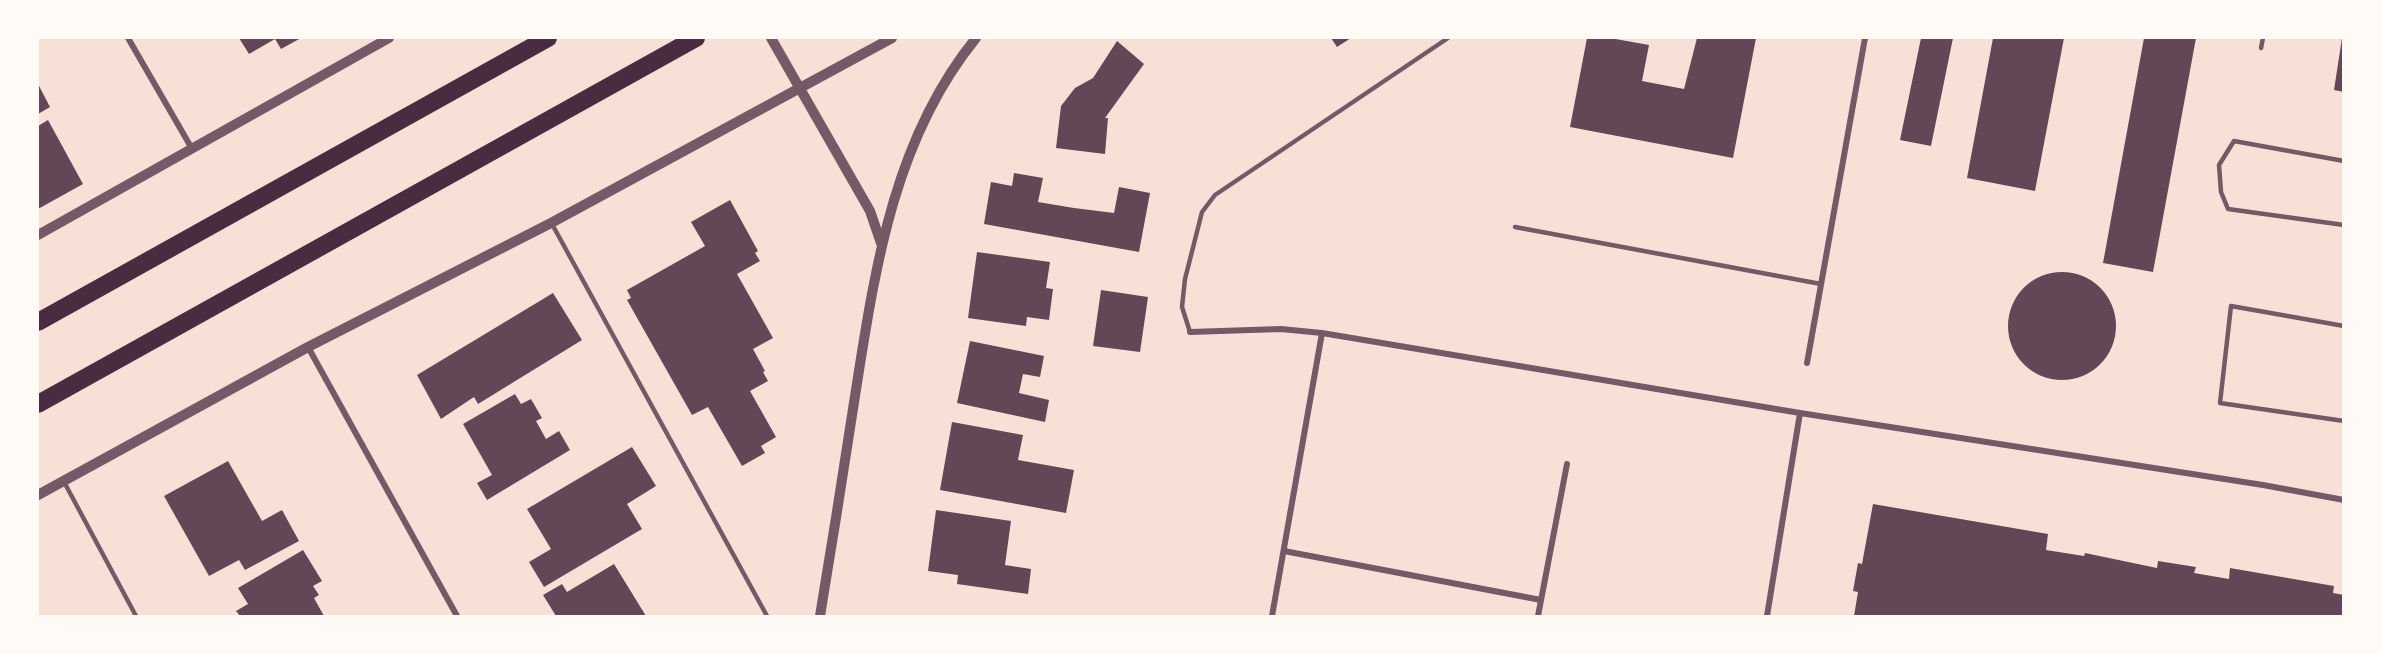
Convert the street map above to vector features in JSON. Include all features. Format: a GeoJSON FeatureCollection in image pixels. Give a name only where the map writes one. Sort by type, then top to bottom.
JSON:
{"type":"FeatureCollection","features":[{"type":"Feature","properties":{"kind":"highway"},"geometry":{"type":"LineString","coordinates":[[38,322],[548,38]]}},
{"type":"Feature","properties":{"kind":"highway"},"geometry":{"type":"LineString","coordinates":[[38,404],[696,38]]}},
{"type":"Feature","properties":{"kind":"street"},"geometry":{"type":"LineString","coordinates":[[128,38],[191,147]]}},
{"type":"Feature","properties":{"kind":"street"},"geometry":{"type":"LineString","coordinates":[[38,235],[191,147],[389,38]]}},
{"type":"Feature","properties":{"kind":"street"},"geometry":{"type":"LineString","coordinates":[[771,38],[870,211],[881,244]]}},
{"type":"Feature","properties":{"kind":"street"},"geometry":{"type":"LineString","coordinates":[[38,495],[308,347],[551,223],[892,38]]}},
{"type":"Feature","properties":{"kind":"street"},"geometry":{"type":"LineString","coordinates":[[820,616],[881,244],[905,165],[928,108],[953,65],[976,38]]}},
{"type":"Feature","properties":{"kind":"street"},"geometry":{"type":"LineString","coordinates":[[1806,363],[1865,38]]}},
{"type":"Feature","properties":{"kind":"street"},"geometry":{"type":"LineString","coordinates":[[1190,332],[1281,329],[1322,333],[1800,413],[2263,485],[2343,500]]}},
{"type":"Feature","properties":{"kind":"street"},"geometry":{"type":"LineString","coordinates":[[1272,616],[1322,333]]}},
{"type":"Feature","properties":{"kind":"street"},"geometry":{"type":"LineString","coordinates":[[308,347],[456,616]]}},
{"type":"Feature","properties":{"kind":"street"},"geometry":{"type":"LineString","coordinates":[[1767,616],[1800,413]]}},
{"type":"Feature","properties":{"kind":"street"},"geometry":{"type":"LineString","coordinates":[[1538,616],[1567,464]]}},
{"type":"Feature","properties":{"kind":"street"},"geometry":{"type":"LineString","coordinates":[[1284,551],[1541,600]]}},
{"type":"Feature","properties":{"kind":"lane"},"geometry":{"type":"LineString","coordinates":[[1190,332],[1182,307],[1185,279],[1202,212],[1215,195],[1448,38]]}},
{"type":"Feature","properties":{"kind":"lane"},"geometry":{"type":"LineString","coordinates":[[2261,48],[2263,38]]}},
{"type":"Feature","properties":{"kind":"lane"},"geometry":{"type":"LineString","coordinates":[[2343,161],[2234,141],[2219,165],[2221,192],[2228,209],[2343,225]]}},
{"type":"Feature","properties":{"kind":"lane"},"geometry":{"type":"LineString","coordinates":[[551,223],[767,616]]}},
{"type":"Feature","properties":{"kind":"lane"},"geometry":{"type":"LineString","coordinates":[[1515,227],[1821,284]]}},
{"type":"Feature","properties":{"kind":"lane"},"geometry":{"type":"LineString","coordinates":[[2343,326],[2231,306],[2220,403],[2343,421]]}},
{"type":"Feature","properties":{"kind":"lane"},"geometry":{"type":"LineString","coordinates":[[63,480],[136,616]]}},
{"type":"Feature","properties":{"kind":"building"},"geometry":{"type":"Polygon","coordinates":[[[239,38],[301,38],[281,49],[275,39],[249,54],[239,38]]]}},
{"type":"Feature","properties":{"kind":"building"},"geometry":{"type":"Polygon","coordinates":[[[1331,38],[1351,38],[1337,47],[1331,38]]]}},
{"type":"Feature","properties":{"kind":"building"},"geometry":{"type":"Polygon","coordinates":[[[1587,38],[1610,38],[1649,45],[1642,81],[1684,89],[1697,38],[1756,38],[1733,158],[1570,127],[1587,38]]]}},
{"type":"Feature","properties":{"kind":"building"},"geometry":{"type":"Polygon","coordinates":[[[1921,38],[1953,38],[1931,146],[1900,140],[1921,38]]]}},
{"type":"Feature","properties":{"kind":"building"},"geometry":{"type":"Polygon","coordinates":[[[1993,38],[2064,38],[2035,191],[1967,178],[1993,38]]]}},
{"type":"Feature","properties":{"kind":"building"},"geometry":{"type":"Polygon","coordinates":[[[2144,38],[2196,38],[2153,272],[2103,263],[2144,38]]]}},
{"type":"Feature","properties":{"kind":"building"},"geometry":{"type":"Polygon","coordinates":[[[2342,38],[2344,38],[2344,92],[2334,90],[2342,38]]]}},
{"type":"Feature","properties":{"kind":"building"},"geometry":{"type":"Polygon","coordinates":[[[1117,41],[1144,64],[1105,118],[1108,118],[1105,154],[1056,148],[1061,106],[1075,88],[1093,78],[1117,41]]]}},
{"type":"Feature","properties":{"kind":"building"},"geometry":{"type":"Polygon","coordinates":[[[38,84],[50,107],[38,114],[38,84]]]}},
{"type":"Feature","properties":{"kind":"building"},"geometry":{"type":"Polygon","coordinates":[[[48,120],[83,184],[38,209],[38,126],[48,120]]]}},
{"type":"Feature","properties":{"kind":"building"},"geometry":{"type":"Polygon","coordinates":[[[1014,173],[1043,178],[1038,202],[1074,208],[1114,213],[1119,187],[1150,193],[1139,252],[984,224],[991,182],[1012,186],[1014,173]]]}},
{"type":"Feature","properties":{"kind":"building"},"geometry":{"type":"Polygon","coordinates":[[[730,200],[758,251],[755,253],[760,261],[737,274],[773,338],[753,349],[768,381],[750,391],[776,437],[761,446],[765,453],[742,466],[708,407],[692,415],[627,300],[631,298],[627,290],[705,246],[691,222],[730,200]]]}},
{"type":"Feature","properties":{"kind":"building"},"geometry":{"type":"Polygon","coordinates":[[[977,252],[1050,262],[1046,288],[1053,289],[1049,320],[1027,317],[1026,326],[968,318],[977,252]]]}},
{"type":"Feature","properties":{"kind":"building"},"geometry":{"type":"Polygon","coordinates":[[[2062,272],[2083,276],[2100,288],[2112,305],[2116,326],[2112,347],[2100,364],[2083,376],[2062,380],[2041,376],[2024,364],[2012,347],[2008,326],[2012,305],[2024,288],[2041,276],[2062,272]]]}},
{"type":"Feature","properties":{"kind":"building"},"geometry":{"type":"Polygon","coordinates":[[[1101,290],[1148,297],[1140,352],[1093,346],[1101,290]]]}},
{"type":"Feature","properties":{"kind":"building"},"geometry":{"type":"Polygon","coordinates":[[[553,293],[582,340],[478,404],[474,397],[441,419],[417,375],[553,293]]]}},
{"type":"Feature","properties":{"kind":"building"},"geometry":{"type":"Polygon","coordinates":[[[970,341],[1044,356],[1040,377],[1023,374],[1019,393],[1049,400],[1045,422],[957,403],[970,341]]]}},
{"type":"Feature","properties":{"kind":"building"},"geometry":{"type":"Polygon","coordinates":[[[515,394],[521,404],[531,399],[542,418],[536,421],[546,439],[559,431],[570,450],[487,500],[477,483],[492,475],[463,424],[515,394]]]}},
{"type":"Feature","properties":{"kind":"building"},"geometry":{"type":"Polygon","coordinates":[[[952,422],[1023,435],[1018,460],[1074,470],[1066,513],[940,490],[952,422]]]}},
{"type":"Feature","properties":{"kind":"building"},"geometry":{"type":"Polygon","coordinates":[[[632,447],[656,486],[627,504],[642,529],[544,587],[529,562],[551,549],[527,509],[632,447]]]}},
{"type":"Feature","properties":{"kind":"building"},"geometry":{"type":"Polygon","coordinates":[[[228,461],[262,521],[282,510],[299,541],[245,570],[239,560],[209,576],[164,496],[228,461]]]}},
{"type":"Feature","properties":{"kind":"building"},"geometry":{"type":"Polygon","coordinates":[[[1873,504],[2048,534],[2046,550],[2084,556],[2085,553],[2157,568],[2158,561],[2196,567],[2194,573],[2229,579],[2230,568],[2334,586],[2333,593],[2344,595],[2344,616],[1854,616],[1858,592],[1853,591],[1858,563],[1862,564],[1873,504]]]}},
{"type":"Feature","properties":{"kind":"building"},"geometry":{"type":"Polygon","coordinates":[[[936,510],[1011,521],[1005,565],[1031,569],[1028,594],[957,584],[958,575],[928,571],[936,510]]]}},
{"type":"Feature","properties":{"kind":"building"},"geometry":{"type":"Polygon","coordinates":[[[303,550],[322,581],[313,586],[319,595],[314,598],[324,616],[240,616],[236,611],[248,604],[238,588],[303,550]]]}},
{"type":"Feature","properties":{"kind":"building"},"geometry":{"type":"Polygon","coordinates":[[[614,564],[646,616],[556,616],[543,595],[562,584],[567,592],[614,564]]]}}]}
